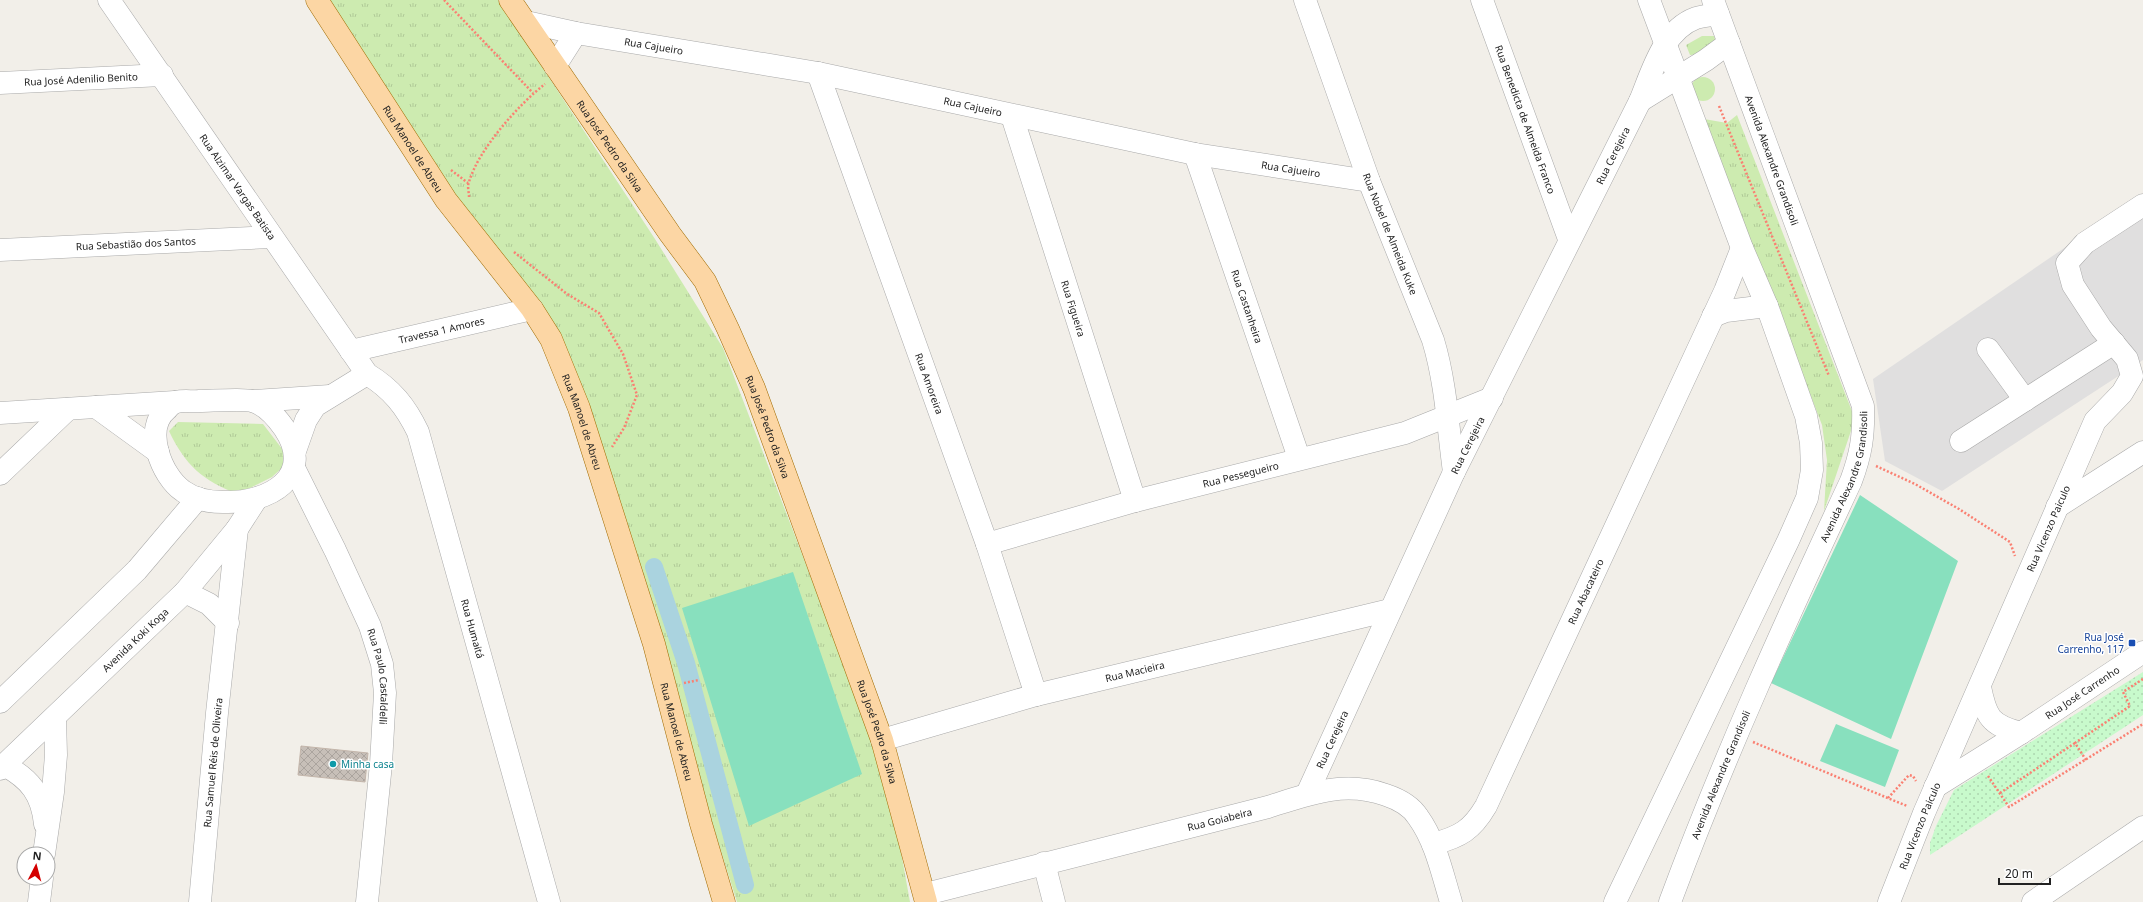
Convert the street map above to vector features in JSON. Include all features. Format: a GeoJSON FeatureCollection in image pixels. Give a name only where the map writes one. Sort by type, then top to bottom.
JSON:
{"type":"FeatureCollection","features":[{"type":"Feature","properties":{"kind":"main road","name":"Rua Manoel de Abreu"},"geometry":{"type":"LineString","coordinates":[[317,0],[446,200],[532,309],[551,339],[569,381],[599,470],[664,676],[701,824],[724,902]]}},
{"type":"Feature","properties":{"kind":"main road","name":"Rua José Pedro da Silva"},"geometry":{"type":"LineString","coordinates":[[510,0],[670,234],[705,281],[754,388],[882,740],[926,898]]}},
{"type":"Feature","properties":{"kind":"street","name":"Rua Alzimar Vargas Batista"},"geometry":{"type":"LineString","coordinates":[[109,0],[162,75],[271,237],[367,374]]}},
{"type":"Feature","properties":{"kind":"street","name":"Rua Nobel de Almeida Kuke"},"geometry":{"type":"LineString","coordinates":[[1305,0],[1369,181],[1433,340],[1440,363],[1454,472]]}},
{"type":"Feature","properties":{"kind":"street","name":"Rua Benedicta de Almeida Franco"},"geometry":{"type":"LineString","coordinates":[[1482,0],[1569,240]]}},
{"type":"Feature","properties":{"kind":"street"},"geometry":{"type":"LineString","coordinates":[[1615,902],[1807,498],[1812,470],[1811,443],[1806,416],[1767,306],[1742,248],[1665,44],[1650,0]]}},
{"type":"Feature","properties":{"kind":"street","name":"Avenida Alexandre Grandisoli"},"geometry":{"type":"LineString","coordinates":[[1665,44],[1686,24],[1715,7],[1862,406],[1864,434],[1860,458],[1736,734],[1670,902]]}},
{"type":"Feature","properties":{"kind":"street","name":"Rua Cajueiro"},"geometry":{"type":"LineString","coordinates":[[526,22],[576,33],[818,73],[1012,116],[1195,154],[1369,181]]}},
{"type":"Feature","properties":{"kind":"street"},"geometry":{"type":"LineString","coordinates":[[558,69],[576,33]]}},
{"type":"Feature","properties":{"kind":"street"},"geometry":{"type":"LineString","coordinates":[[1640,101],[1729,43]]}},
{"type":"Feature","properties":{"kind":"street","name":"Rua Cerejeira"},"geometry":{"type":"LineString","coordinates":[[1307,794],[1454,472],[1640,101],[1665,44]]}},
{"type":"Feature","properties":{"kind":"street","name":"Rua Amoreira"},"geometry":{"type":"LineString","coordinates":[[818,73],[987,544],[1036,695]]}},
{"type":"Feature","properties":{"kind":"street","name":"Rua José Adenilio Benito"},"geometry":{"type":"LineString","coordinates":[[0,83],[162,75]]}},
{"type":"Feature","properties":{"kind":"street","name":"Rua Figueira"},"geometry":{"type":"LineString","coordinates":[[1012,116],[1135,501]]}},
{"type":"Feature","properties":{"kind":"street","name":"Rua Castanheira"},"geometry":{"type":"LineString","coordinates":[[1195,154],[1299,458]]}},
{"type":"Feature","properties":{"kind":"street","name":"Rua Vicenzo Paiculo"},"geometry":{"type":"LineString","coordinates":[[1889,902],[1925,785],[1980,687],[2095,421],[2122,393],[2132,376],[2127,358],[2101,328],[2072,285],[2067,263],[2085,243],[2143,205]]}},
{"type":"Feature","properties":{"kind":"street","name":"Rua Sebastião dos Santos"},"geometry":{"type":"LineString","coordinates":[[0,250],[271,237]]}},
{"type":"Feature","properties":{"kind":"street","name":"Rua Abacateiro"},"geometry":{"type":"LineString","coordinates":[[1434,844],[1452,839],[1466,831],[1477,820],[1486,806],[1713,316],[1742,248]]}},
{"type":"Feature","properties":{"kind":"street"},"geometry":{"type":"LineString","coordinates":[[1713,316],[1740,308],[1767,306]]}},
{"type":"Feature","properties":{"kind":"street","name":"Travessa 1 Amores"},"geometry":{"type":"LineString","coordinates":[[352,352],[532,309]]}},
{"type":"Feature","properties":{"kind":"street"},"geometry":{"type":"LineString","coordinates":[[1960,441],[2114,344]]}},
{"type":"Feature","properties":{"kind":"street"},"geometry":{"type":"LineString","coordinates":[[1988,349],[2025,400]]}},
{"type":"Feature","properties":{"kind":"street"},"geometry":{"type":"LineString","coordinates":[[175,402],[163,411],[154,436],[165,470],[182,490],[198,498],[224,502],[257,498],[284,485],[294,460],[309,412],[321,401],[332,396],[367,374]]}},
{"type":"Feature","properties":{"kind":"street","name":"Rua Humaitá"},"geometry":{"type":"LineString","coordinates":[[367,374],[384,385],[397,397],[418,432],[550,902]]}},
{"type":"Feature","properties":{"kind":"street"},"geometry":{"type":"LineString","coordinates":[[0,413],[175,402],[254,401],[332,396]]}},
{"type":"Feature","properties":{"kind":"street","name":"Rua Pessegueiro"},"geometry":{"type":"LineString","coordinates":[[987,544],[1135,501],[1299,458],[1405,433],[1492,398]]}},
{"type":"Feature","properties":{"kind":"street"},"geometry":{"type":"LineString","coordinates":[[254,401],[279,420],[294,460]]}},
{"type":"Feature","properties":{"kind":"street"},"geometry":{"type":"LineString","coordinates":[[96,407],[158,452]]}},
{"type":"Feature","properties":{"kind":"street"},"geometry":{"type":"LineString","coordinates":[[0,474],[68,409]]}},
{"type":"Feature","properties":{"kind":"street"},"geometry":{"type":"LineString","coordinates":[[2057,507],[2143,452]]}},
{"type":"Feature","properties":{"kind":"street","name":"Rua Paulo Castaldelli"},"geometry":{"type":"LineString","coordinates":[[294,460],[367,620],[382,664],[385,693],[381,764],[367,902]]}},
{"type":"Feature","properties":{"kind":"street"},"geometry":{"type":"LineString","coordinates":[[0,702],[137,570],[198,498]]}},
{"type":"Feature","properties":{"kind":"street","name":"Avenida Koki Koga"},"geometry":{"type":"LineString","coordinates":[[2,767],[185,592],[237,528],[257,498]]}},
{"type":"Feature","properties":{"kind":"street","name":"Rua Samuel Réis de Oliveira"},"geometry":{"type":"LineString","coordinates":[[200,902],[217,713],[228,623],[237,528]]}},
{"type":"Feature","properties":{"kind":"street"},"geometry":{"type":"LineString","coordinates":[[185,592],[209,604],[228,623]]}},
{"type":"Feature","properties":{"kind":"street","name":"Rua Macieira"},"geometry":{"type":"LineString","coordinates":[[882,740],[1036,695],[1390,610]]}},
{"type":"Feature","properties":{"kind":"street","name":"Rua José Carrenho"},"geometry":{"type":"LineString","coordinates":[[1925,785],[1977,760],[2021,733],[2143,652]]}},
{"type":"Feature","properties":{"kind":"street"},"geometry":{"type":"LineString","coordinates":[[1980,687],[1989,718],[2006,730],[2021,733]]}},
{"type":"Feature","properties":{"kind":"street"},"geometry":{"type":"LineString","coordinates":[[45,844],[55,762],[55,717]]}},
{"type":"Feature","properties":{"kind":"street"},"geometry":{"type":"LineString","coordinates":[[2,767],[18,772],[30,783],[39,798],[45,844]]}},
{"type":"Feature","properties":{"kind":"street","name":"Rua Goiabeira"},"geometry":{"type":"LineString","coordinates":[[926,898],[1044,863],[1268,807],[1307,794],[1346,787],[1375,791],[1399,800],[1418,816],[1434,844],[1451,902]]}},
{"type":"Feature","properties":{"kind":"street"},"geometry":{"type":"LineString","coordinates":[[2033,902],[2143,827]]}},
{"type":"Feature","properties":{"kind":"street"},"geometry":{"type":"LineString","coordinates":[[1044,863],[1054,902]]}},
{"type":"Feature","properties":{"kind":"street"},"geometry":{"type":"LineString","coordinates":[[39,902],[41,886]]}},
{"type":"Feature","properties":{"kind":"path"},"geometry":{"type":"LineString","coordinates":[[444,0],[533,93]]}},
{"type":"Feature","properties":{"kind":"path"},"geometry":{"type":"LineString","coordinates":[[469,200],[468,183],[486,147],[533,93],[558,69]]}},
{"type":"Feature","properties":{"kind":"path"},"geometry":{"type":"LineString","coordinates":[[1719,106],[1832,382]]}},
{"type":"Feature","properties":{"kind":"path"},"geometry":{"type":"LineString","coordinates":[[513,252],[567,294],[598,313],[623,354],[637,395],[624,428],[599,470]]}},
{"type":"Feature","properties":{"kind":"path"},"geometry":{"type":"LineString","coordinates":[[1860,458],[1915,484],[1959,508],[2010,542],[2014,549],[2013,562]]}},
{"type":"Feature","properties":{"kind":"path"},"geometry":{"type":"LineString","coordinates":[[2000,793],[2130,706],[2123,692],[2143,679]]}},
{"type":"Feature","properties":{"kind":"path"},"geometry":{"type":"LineString","coordinates":[[678,685],[699,680]]}},
{"type":"Feature","properties":{"kind":"path"},"geometry":{"type":"LineString","coordinates":[[1977,760],[2009,807],[2143,724]]}},
{"type":"Feature","properties":{"kind":"path"},"geometry":{"type":"LineString","coordinates":[[1736,734],[1909,807],[1911,799]]}},
{"type":"Feature","properties":{"kind":"path"},"geometry":{"type":"LineString","coordinates":[[2075,743],[2086,760]]}},
{"type":"Feature","properties":{"kind":"path"},"geometry":{"type":"LineString","coordinates":[[1888,798],[1909,775],[1913,776],[1925,785]]}},
{"type":"Feature","properties":{"kind":"shaded area"},"geometry":{"type":"Polygon","coordinates":[[[2143,194],[2143,360],[1942,491],[1885,461],[1873,379],[2143,194]]]}},
{"type":"Feature","properties":{"kind":"green space"},"geometry":{"type":"Polygon","coordinates":[[[330,0],[498,0],[655,239],[723,348],[877,750],[899,841],[910,902],[737,902],[671,692],[580,382],[568,351],[557,333],[431,166],[330,0]]]}},
{"type":"Feature","properties":{"kind":"green space"},"geometry":{"type":"Polygon","coordinates":[[[1702,36],[1714,36],[1716,42],[1702,54],[1690,55],[1686,45],[1702,36]]]}},
{"type":"Feature","properties":{"kind":"green space"},"geometry":{"type":"Polygon","coordinates":[[[1703,77],[1712,80],[1715,89],[1712,98],[1703,101],[1694,98],[1691,89],[1694,80],[1703,77]]]}},
{"type":"Feature","properties":{"kind":"green space"},"geometry":{"type":"Polygon","coordinates":[[[1737,115],[1855,419],[1824,511],[1827,460],[1822,425],[1704,119],[1727,123],[1737,115]]]}},
{"type":"Feature","properties":{"kind":"green space"},"geometry":{"type":"Polygon","coordinates":[[[178,422],[263,424],[283,450],[283,467],[272,477],[238,494],[226,489],[196,470],[182,453],[169,431],[178,422]]]}},
{"type":"Feature","properties":{"kind":"green space"},"geometry":{"type":"Polygon","coordinates":[[[1860,495],[1958,561],[1891,739],[1771,683],[1860,495]]]}},
{"type":"Feature","properties":{"kind":"green space"},"geometry":{"type":"Polygon","coordinates":[[[793,572],[862,774],[749,826],[682,608],[793,572]]]}},
{"type":"Feature","properties":{"kind":"green space"},"geometry":{"type":"Polygon","coordinates":[[[2143,672],[2143,715],[1930,855],[1930,843],[1936,826],[1954,790],[2143,672]]]}},
{"type":"Feature","properties":{"kind":"green space"},"geometry":{"type":"Polygon","coordinates":[[[1836,724],[1899,750],[1885,787],[1820,761],[1836,724]]]}},
{"type":"Feature","properties":{"kind":"building","name":"Minha casa"},"geometry":{"type":"Polygon","coordinates":[[[301,746],[368,753],[365,782],[298,775],[301,746]]]}},
{"type":"Feature","properties":{"kind":"waterway"},"geometry":{"type":"LineString","coordinates":[[654,567],[686,663],[745,885]]}},
{"type":"Feature","properties":{"kind":"place","name":"Rua José Carrenho, 117"},"geometry":{"type":"Point","coordinates":[2132,643]}},
{"type":"Feature","properties":{"kind":"place","name":"Minha casa"},"geometry":{"type":"Point","coordinates":[333,764]}}]}
